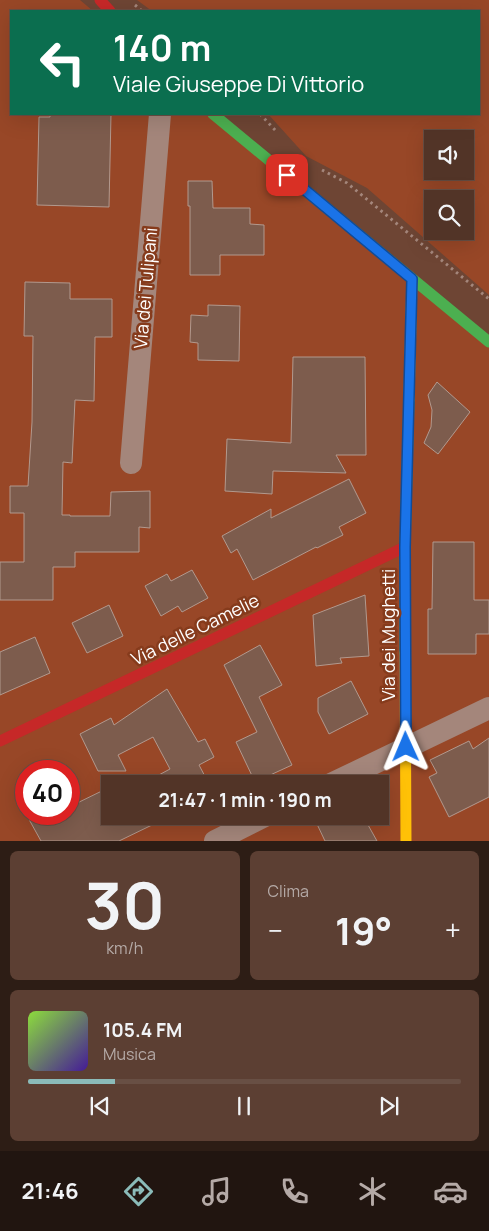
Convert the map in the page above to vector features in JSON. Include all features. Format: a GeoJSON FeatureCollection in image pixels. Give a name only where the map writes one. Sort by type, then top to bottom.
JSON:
{"type":"FeatureCollection","features":[{"type":"Feature","properties":{"kind":"street"},"geometry":{"type":"LineString","coordinates":[[100,0],[109,10]]}},
{"type":"Feature","properties":{"kind":"street","name":"Via dei Tulipani"},"geometry":{"type":"LineString","coordinates":[[130,463],[160,115]]}},
{"type":"Feature","properties":{"kind":"street"},"geometry":{"type":"LineString","coordinates":[[214,115],[489,342]]}},
{"type":"Feature","properties":{"kind":"street","name":"Via dei Mughetti"},"geometry":{"type":"LineString","coordinates":[[406,841],[405,547],[412,279]]}},
{"type":"Feature","properties":{"kind":"street","name":"Via delle Camelie"},"geometry":{"type":"LineString","coordinates":[[0,742],[405,547]]}},
{"type":"Feature","properties":{"kind":"street"},"geometry":{"type":"LineString","coordinates":[[349,775],[489,708]]}},
{"type":"Feature","properties":{"kind":"street"},"geometry":{"type":"LineString","coordinates":[[215,841],[247,825]]}},
{"type":"Feature","properties":{"kind":"path"},"geometry":{"type":"LineString","coordinates":[[261,115],[280,136]]}},
{"type":"Feature","properties":{"kind":"path"},"geometry":{"type":"LineString","coordinates":[[315,166],[347,183],[489,299]]}},
{"type":"Feature","properties":{"kind":"shaded area"},"geometry":{"type":"Polygon","coordinates":[[[0,0],[80,0],[92,10],[10,10],[10,115],[211,115],[489,340],[489,841],[0,841],[0,0]]]}},
{"type":"Feature","properties":{"kind":"shaded area"},"geometry":{"type":"Polygon","coordinates":[[[137,0],[489,0],[489,295],[426,240],[474,240],[474,190],[424,190],[424,238],[367,188],[306,156],[269,115],[480,115],[480,10],[151,10],[137,0]]]}},
{"type":"Feature","properties":{"kind":"building"},"geometry":{"type":"Polygon","coordinates":[[[50,115],[111,115],[109,207],[37,205],[39,117],[50,117],[50,115]]]}},
{"type":"Feature","properties":{"kind":"building"},"geometry":{"type":"Polygon","coordinates":[[[188,181],[212,181],[213,208],[250,208],[250,224],[264,225],[264,255],[220,255],[220,275],[190,275],[188,181]]]}},
{"type":"Feature","properties":{"kind":"building"},"geometry":{"type":"Polygon","coordinates":[[[25,282],[70,283],[70,299],[112,299],[112,337],[95,337],[94,401],[75,400],[72,463],[63,462],[62,515],[110,516],[111,492],[150,491],[150,528],[139,527],[139,552],[75,552],[75,567],[53,567],[53,600],[0,600],[0,562],[24,562],[24,513],[10,513],[10,486],[28,486],[32,422],[33,336],[24,336],[25,282]]]}},
{"type":"Feature","properties":{"kind":"building"},"geometry":{"type":"Polygon","coordinates":[[[208,305],[240,306],[239,361],[198,360],[198,343],[190,342],[191,315],[208,316],[208,305]]]}},
{"type":"Feature","properties":{"kind":"building"},"geometry":{"type":"Polygon","coordinates":[[[293,357],[365,357],[366,455],[336,455],[346,473],[273,471],[272,494],[225,491],[227,439],[291,443],[293,357]]]}},
{"type":"Feature","properties":{"kind":"building"},"geometry":{"type":"Polygon","coordinates":[[[437,382],[470,412],[438,454],[424,443],[431,427],[432,410],[428,395],[437,382]]]}},
{"type":"Feature","properties":{"kind":"building"},"geometry":{"type":"Polygon","coordinates":[[[349,479],[366,513],[339,527],[343,535],[253,580],[237,549],[231,553],[222,536],[271,509],[271,518],[349,479]]]}},
{"type":"Feature","properties":{"kind":"building"},"geometry":{"type":"Polygon","coordinates":[[[433,542],[474,542],[474,600],[489,600],[489,634],[476,634],[476,654],[428,654],[428,609],[432,609],[433,542]]]}},
{"type":"Feature","properties":{"kind":"building"},"geometry":{"type":"Polygon","coordinates":[[[192,570],[208,598],[182,612],[178,606],[161,616],[145,586],[167,574],[171,581],[192,570]]]}},
{"type":"Feature","properties":{"kind":"building"},"geometry":{"type":"Polygon","coordinates":[[[365,595],[369,656],[340,658],[342,663],[316,666],[313,615],[365,595]]]}},
{"type":"Feature","properties":{"kind":"building"},"geometry":{"type":"Polygon","coordinates":[[[109,605],[123,636],[87,653],[72,623],[109,605]]]}},
{"type":"Feature","properties":{"kind":"building"},"geometry":{"type":"Polygon","coordinates":[[[35,637],[50,673],[0,695],[0,652],[35,637]]]}},
{"type":"Feature","properties":{"kind":"building"},"geometry":{"type":"Polygon","coordinates":[[[260,645],[282,685],[259,697],[292,765],[270,775],[252,775],[236,742],[257,732],[224,665],[260,645]]]}},
{"type":"Feature","properties":{"kind":"building"},"geometry":{"type":"Polygon","coordinates":[[[351,681],[368,714],[329,734],[318,712],[318,698],[351,681]]]}},
{"type":"Feature","properties":{"kind":"building"},"geometry":{"type":"Polygon","coordinates":[[[167,689],[198,742],[205,739],[214,757],[199,765],[204,775],[159,775],[170,769],[153,737],[118,755],[126,771],[98,771],[80,734],[111,718],[114,725],[167,689]]]}},
{"type":"Feature","properties":{"kind":"building"},"geometry":{"type":"Polygon","coordinates":[[[489,738],[489,797],[449,817],[429,777],[437,773],[430,760],[469,741],[473,749],[489,738]]]}},
{"type":"Feature","properties":{"kind":"building"},"geometry":{"type":"Polygon","coordinates":[[[101,791],[101,825],[152,825],[119,841],[41,841],[32,825],[80,825],[80,802],[101,791]]]}},
{"type":"Feature","properties":{"kind":"building"},"geometry":{"type":"Polygon","coordinates":[[[317,825],[368,825],[377,841],[325,841],[317,825]]]}},
{"type":"Feature","properties":{"kind":"traffic: fast"},"geometry":{"type":"LineString","coordinates":[[214,115],[489,342]]}},
{"type":"Feature","properties":{"kind":"traffic: fast"},"geometry":{"type":"LineString","coordinates":[[405,653],[405,547],[409,400]]}},
{"type":"Feature","properties":{"kind":"traffic: slow"},"geometry":{"type":"LineString","coordinates":[[409,400],[412,279]]}},
{"type":"Feature","properties":{"kind":"traffic: slow"},"geometry":{"type":"LineString","coordinates":[[405,653],[406,841]]}},
{"type":"Feature","properties":{"kind":"traffic: jam"},"geometry":{"type":"LineString","coordinates":[[100,0],[109,10]]}},
{"type":"Feature","properties":{"kind":"traffic: jam"},"geometry":{"type":"LineString","coordinates":[[0,741],[405,547]]}},
{"type":"Feature","properties":{"kind":"route"},"geometry":{"type":"LineString","coordinates":[[287,175],[412,279],[405,547],[406,747]]}}]}
